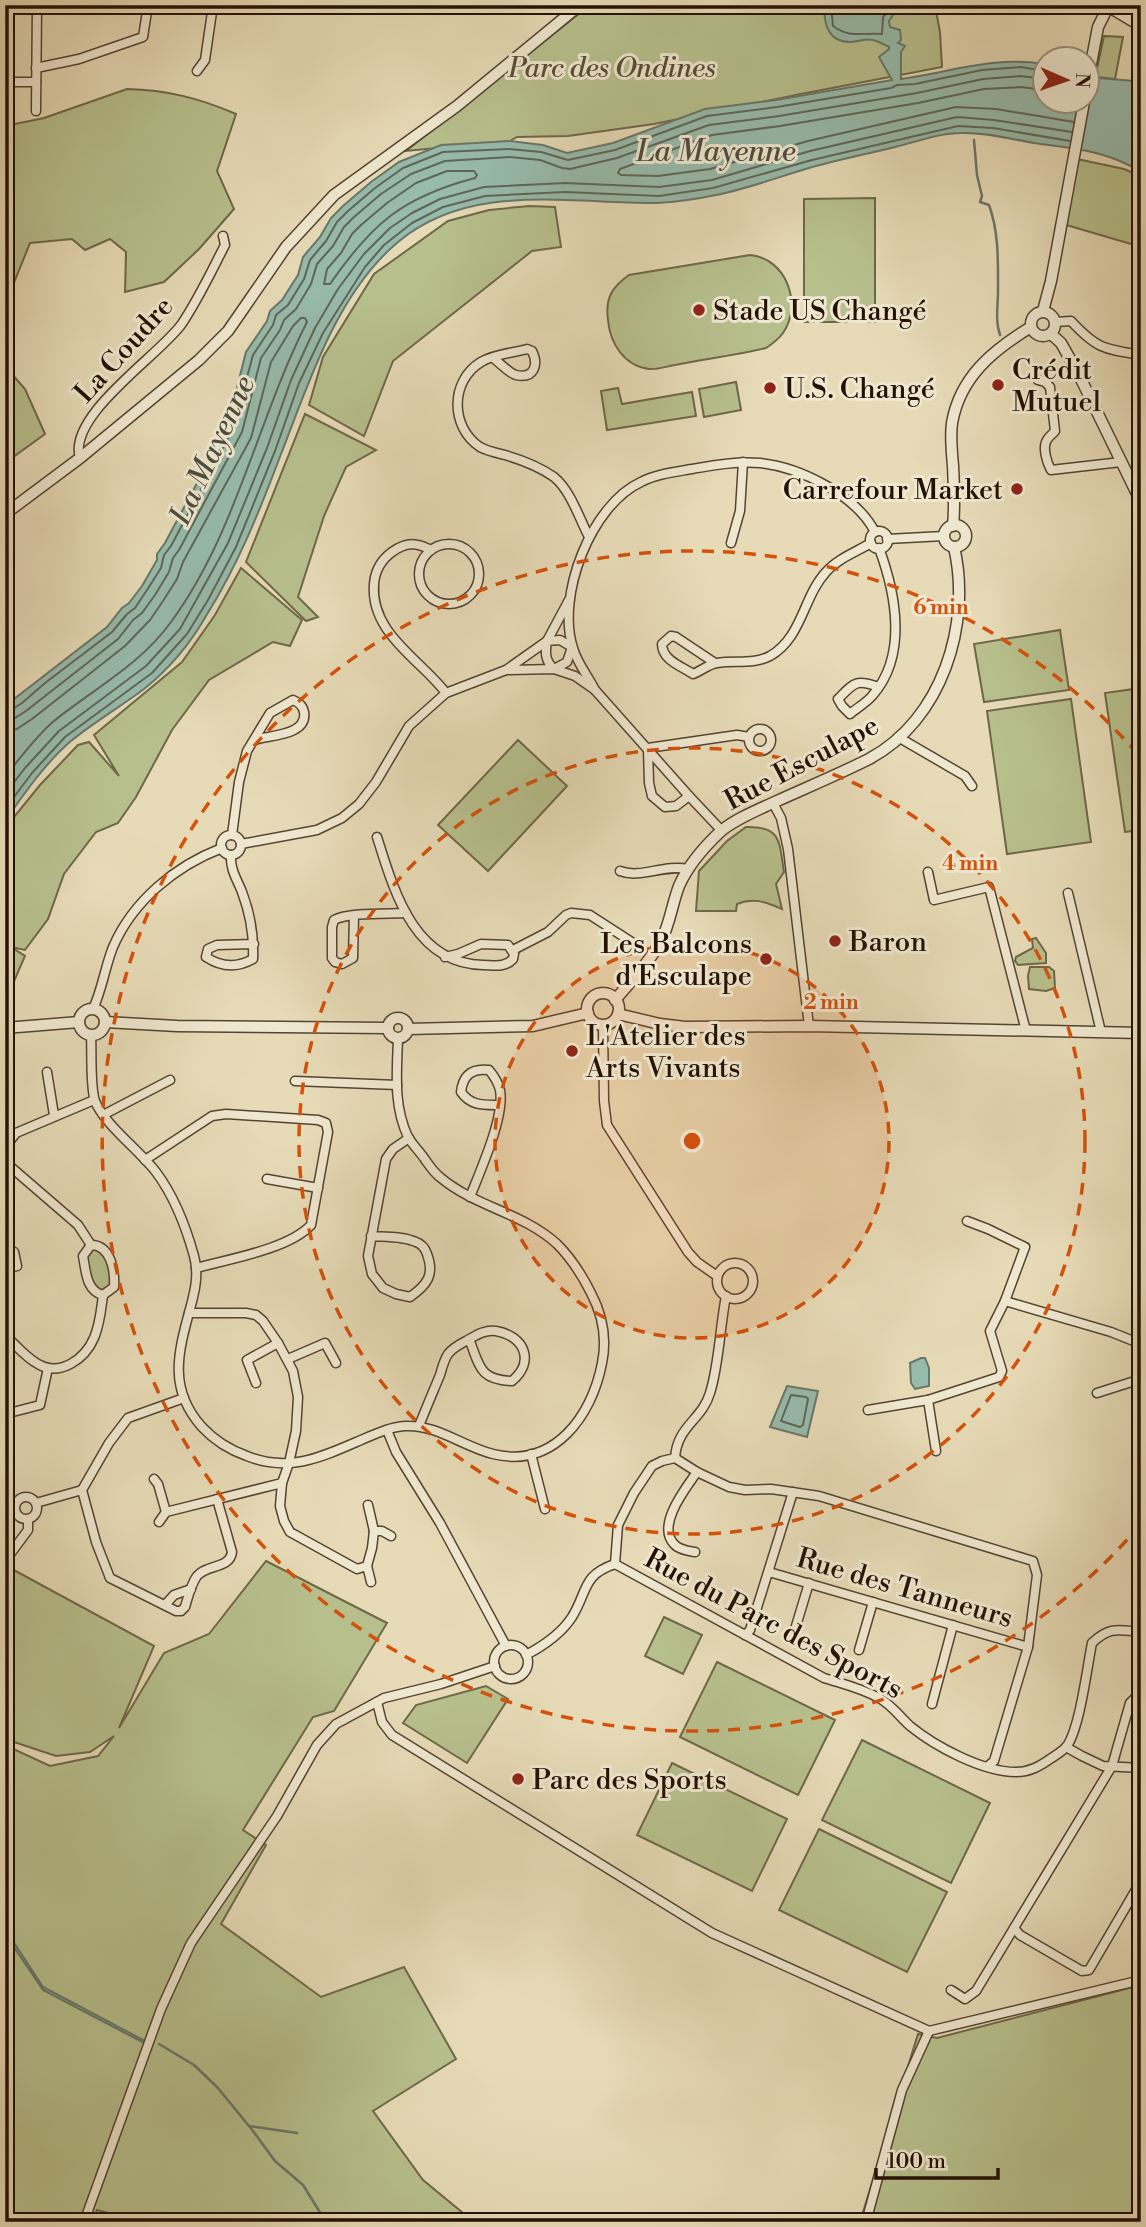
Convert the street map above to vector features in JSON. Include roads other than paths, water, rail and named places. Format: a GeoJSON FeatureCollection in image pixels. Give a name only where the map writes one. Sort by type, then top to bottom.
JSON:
{"type":"FeatureCollection","features":[{"type":"Feature","properties":{"kind":"street"},"geometry":{"type":"LineString","coordinates":[[36,111],[37,5]]}},
{"type":"Feature","properties":{"kind":"street"},"geometry":{"type":"LineString","coordinates":[[36,68],[79,60],[143,37],[148,5]]}},
{"type":"Feature","properties":{"kind":"street"},"geometry":{"type":"LineString","coordinates":[[197,71],[205,60],[213,5]]}},
{"type":"Feature","properties":{"kind":"street"},"geometry":{"type":"LineString","coordinates":[[5,513],[80,458],[199,360],[228,331],[286,247],[334,195],[457,106],[580,5]]}},
{"type":"Feature","properties":{"kind":"street"},"geometry":{"type":"LineString","coordinates":[[1095,46],[1103,10],[1110,15],[1114,8],[1141,26]]}},
{"type":"Feature","properties":{"kind":"street"},"geometry":{"type":"LineString","coordinates":[[5,82],[36,82]]}},
{"type":"Feature","properties":{"kind":"street"},"geometry":{"type":"LineString","coordinates":[[1043,312],[1081,116]]}},
{"type":"Feature","properties":{"kind":"street","name":"La Coudre"},"geometry":{"type":"LineString","coordinates":[[80,458],[79,438],[85,425],[97,409],[179,327],[198,298],[225,245],[223,236]]}},
{"type":"Feature","properties":{"kind":"street"},"geometry":{"type":"LineString","coordinates":[[953,526],[955,497],[952,425],[958,403],[971,377],[994,351],[1031,327],[1033,316],[1043,312],[1050,313],[1055,322],[1051,334]]}},
{"type":"Feature","properties":{"kind":"street"},"geometry":{"type":"LineString","coordinates":[[1055,322],[1071,321],[1088,340],[1099,347],[1141,355]]}},
{"type":"Feature","properties":{"kind":"street"},"geometry":{"type":"LineString","coordinates":[[1031,327],[1039,336],[1051,334]]}},
{"type":"Feature","properties":{"kind":"street"},"geometry":{"type":"LineString","coordinates":[[1051,334],[1061,343],[1067,354],[1141,502]]}},
{"type":"Feature","properties":{"kind":"street"},"geometry":{"type":"LineString","coordinates":[[493,358],[504,365],[512,375],[518,376],[531,374],[537,365],[532,351],[527,349],[484,360],[473,368],[463,378],[456,402],[465,430],[482,449],[517,458],[542,469],[555,479],[568,495],[589,537]]}},
{"type":"Feature","properties":{"kind":"street"},"geometry":{"type":"LineString","coordinates":[[1038,380],[1050,387],[1055,431],[1047,438],[1045,445],[1048,467],[1051,470],[1121,462]]}},
{"type":"Feature","properties":{"kind":"street"},"geometry":{"type":"LineString","coordinates":[[731,543],[740,511],[743,462]]}},
{"type":"Feature","properties":{"kind":"street"},"geometry":{"type":"LineString","coordinates":[[554,669],[546,658],[547,641],[569,599],[579,559],[589,537],[615,501],[639,482],[676,471],[743,462],[762,463],[788,469],[826,485],[860,512],[875,532]]}},
{"type":"Feature","properties":{"kind":"street"},"geometry":{"type":"LineString","coordinates":[[953,526],[963,529],[965,535],[961,545],[954,547],[946,542],[944,536],[947,529],[953,526]]}},
{"type":"Feature","properties":{"kind":"street"},"geometry":{"type":"LineString","coordinates":[[875,532],[883,532],[887,539],[886,544],[880,548]]}},
{"type":"Feature","properties":{"kind":"street"},"geometry":{"type":"LineString","coordinates":[[871,543],[870,538],[875,532]]}},
{"type":"Feature","properties":{"kind":"street"},"geometry":{"type":"LineString","coordinates":[[887,539],[944,536]]}},
{"type":"Feature","properties":{"kind":"street"},"geometry":{"type":"LineString","coordinates":[[431,550],[419,543],[411,543],[388,555],[375,575],[373,596],[377,612],[399,646],[435,679],[446,693]]}},
{"type":"Feature","properties":{"kind":"street"},"geometry":{"type":"LineString","coordinates":[[871,543],[880,548],[895,605],[895,645],[888,669],[879,687],[871,698],[850,714],[838,699],[855,682],[863,681],[879,687]]}},
{"type":"Feature","properties":{"kind":"street"},"geometry":{"type":"LineString","coordinates":[[715,663],[676,636],[671,636],[662,644],[665,656],[693,674],[715,663],[751,663],[772,654],[789,639],[824,573],[871,543]]}},
{"type":"Feature","properties":{"kind":"street"},"geometry":{"type":"LineString","coordinates":[[452,544],[471,555],[477,564],[479,575],[470,595],[450,604],[439,603],[422,589],[419,568],[431,550],[452,544]]}},
{"type":"Feature","properties":{"kind":"street","name":"Rue Esculape"},"geometry":{"type":"LineString","coordinates":[[615,1000],[654,953],[688,869],[722,831],[773,803],[871,757],[898,737],[929,702],[947,664],[956,632],[960,602],[959,566],[954,547]]}},
{"type":"Feature","properties":{"kind":"street"},"geometry":{"type":"LineString","coordinates":[[554,669],[567,662],[572,647],[569,599]]}},
{"type":"Feature","properties":{"kind":"street"},"geometry":{"type":"LineString","coordinates":[[241,844],[317,830],[342,818],[359,804],[376,782],[409,726],[446,693],[506,670],[547,641],[560,640],[572,647],[595,690]]}},
{"type":"Feature","properties":{"kind":"street"},"geometry":{"type":"LineString","coordinates":[[506,670],[554,669],[575,676],[595,690],[722,831]]}},
{"type":"Feature","properties":{"kind":"street"},"geometry":{"type":"LineString","coordinates":[[233,835],[239,782],[247,751],[270,713],[284,703],[293,700],[298,702],[304,713],[299,726],[284,735],[255,740]]}},
{"type":"Feature","properties":{"kind":"street"},"geometry":{"type":"LineString","coordinates":[[648,748],[737,735],[749,737]]}},
{"type":"Feature","properties":{"kind":"street"},"geometry":{"type":"LineString","coordinates":[[898,737],[965,776],[972,786]]}},
{"type":"Feature","properties":{"kind":"street"},"geometry":{"type":"LineString","coordinates":[[648,748],[652,796],[665,807],[676,806],[689,796]]}},
{"type":"Feature","properties":{"kind":"street"},"geometry":{"type":"LineString","coordinates":[[649,783],[653,776],[664,768]]}},
{"type":"Feature","properties":{"kind":"street"},"geometry":{"type":"LineString","coordinates":[[773,803],[788,849],[808,1026]]}},
{"type":"Feature","properties":{"kind":"street"},"geometry":{"type":"LineString","coordinates":[[233,835],[239,838],[241,844],[237,853],[231,855],[225,853],[222,848],[224,839],[233,835]]}},
{"type":"Feature","properties":{"kind":"street"},"geometry":{"type":"LineString","coordinates":[[377,836],[393,888],[406,914],[432,947],[445,957],[470,965],[505,965],[513,959],[513,950],[508,945],[481,944],[445,957]]}},
{"type":"Feature","properties":{"kind":"street"},"geometry":{"type":"LineString","coordinates":[[93,1009],[114,945],[131,915],[155,888],[187,865],[222,848]]}},
{"type":"Feature","properties":{"kind":"street"},"geometry":{"type":"LineString","coordinates":[[231,855],[232,871],[242,892],[250,920],[254,944],[253,959],[244,964],[217,965],[206,957],[208,949],[217,945],[254,944]]}},
{"type":"Feature","properties":{"kind":"street"},"geometry":{"type":"LineString","coordinates":[[620,872],[630,875],[674,866],[688,869]]}},
{"type":"Feature","properties":{"kind":"street"},"geometry":{"type":"LineString","coordinates":[[928,872],[934,900],[989,887],[1026,1031]]}},
{"type":"Feature","properties":{"kind":"street"},"geometry":{"type":"LineString","coordinates":[[1068,893],[1101,1032]]}},
{"type":"Feature","properties":{"kind":"street"},"geometry":{"type":"LineString","coordinates":[[513,950],[548,932],[571,913],[590,915],[641,948]]}},
{"type":"Feature","properties":{"kind":"street"},"geometry":{"type":"LineString","coordinates":[[354,916],[353,958],[342,964],[335,962],[332,958],[334,920],[339,917],[354,916],[406,914]]}},
{"type":"Feature","properties":{"kind":"street"},"geometry":{"type":"LineString","coordinates":[[606,994],[615,1000],[618,1014],[612,1022],[603,1025],[593,1022],[587,1013],[589,1003],[596,995],[606,994]]}},
{"type":"Feature","properties":{"kind":"street"},"geometry":{"type":"LineString","coordinates":[[93,1009],[100,1012],[105,1022],[102,1030],[91,1035],[84,1032],[79,1022],[85,1011],[93,1009]]}},
{"type":"Feature","properties":{"kind":"street"},"geometry":{"type":"LineString","coordinates":[[408,1028],[533,1026],[587,1013]]}},
{"type":"Feature","properties":{"kind":"street"},"geometry":{"type":"LineString","coordinates":[[618,1014],[685,1027],[808,1026],[1141,1033]]}},
{"type":"Feature","properties":{"kind":"street"},"geometry":{"type":"LineString","coordinates":[[398,1018],[406,1023],[408,1028],[406,1034],[398,1038],[390,1034],[388,1028],[390,1022],[398,1018]]}},
{"type":"Feature","properties":{"kind":"street"},"geometry":{"type":"LineString","coordinates":[[5,1028],[79,1022]]}},
{"type":"Feature","properties":{"kind":"street"},"geometry":{"type":"LineString","coordinates":[[105,1022],[177,1026],[388,1028]]}},
{"type":"Feature","properties":{"kind":"street"},"geometry":{"type":"LineString","coordinates":[[603,1025],[607,1125],[688,1252],[717,1276]]}},
{"type":"Feature","properties":{"kind":"street"},"geometry":{"type":"LineString","coordinates":[[91,1035],[94,1100],[103,1115],[156,1173],[176,1204],[197,1268],[177,1372],[184,1398],[202,1428],[224,1445],[258,1460],[273,1463],[299,1463],[319,1458],[401,1426],[419,1426],[491,1454],[531,1454],[552,1446],[571,1431],[590,1402],[603,1362],[604,1340],[600,1314],[572,1260],[556,1243],[517,1218],[470,1197],[439,1177],[409,1138],[398,1104],[398,1038]]}},
{"type":"Feature","properties":{"kind":"street"},"geometry":{"type":"LineString","coordinates":[[470,1197],[497,1123],[499,1105],[500,1091],[495,1077],[488,1070],[478,1069],[469,1073],[462,1081],[461,1092],[471,1103],[499,1105]]}},
{"type":"Feature","properties":{"kind":"street"},"geometry":{"type":"LineString","coordinates":[[47,1073],[54,1115]]}},
{"type":"Feature","properties":{"kind":"street"},"geometry":{"type":"LineString","coordinates":[[103,1115],[170,1080]]}},
{"type":"Feature","properties":{"kind":"street"},"geometry":{"type":"LineString","coordinates":[[295,1081],[397,1085]]}},
{"type":"Feature","properties":{"kind":"street"},"geometry":{"type":"LineString","coordinates":[[5,1147],[16,1133],[94,1100]]}},
{"type":"Feature","properties":{"kind":"street"},"geometry":{"type":"LineString","coordinates":[[145,1160],[212,1116],[226,1114],[318,1120],[326,1123],[328,1132],[311,1225],[304,1233],[264,1250],[197,1268]]}},
{"type":"Feature","properties":{"kind":"street"},"geometry":{"type":"LineString","coordinates":[[371,1236],[410,1239],[420,1243],[426,1251],[431,1276],[422,1288],[410,1297],[383,1288],[372,1274],[368,1256],[371,1236],[386,1159],[393,1149],[409,1138]]}},
{"type":"Feature","properties":{"kind":"street"},"geometry":{"type":"LineString","coordinates":[[5,1162],[78,1225],[92,1245]]}},
{"type":"Feature","properties":{"kind":"street"},"geometry":{"type":"LineString","coordinates":[[267,1180],[317,1188]]}},
{"type":"Feature","properties":{"kind":"street"},"geometry":{"type":"LineString","coordinates":[[868,1410],[928,1400],[999,1377],[1002,1371],[990,1331],[1026,1247],[967,1221]]}},
{"type":"Feature","properties":{"kind":"street"},"geometry":{"type":"LineString","coordinates":[[5,1335],[38,1364],[58,1369],[76,1361],[93,1341],[100,1319],[103,1295],[114,1287],[115,1278],[108,1252],[98,1245],[92,1245],[85,1250],[83,1256],[88,1283],[92,1290],[103,1295]]}},
{"type":"Feature","properties":{"kind":"street"},"geometry":{"type":"LineString","coordinates":[[5,1269],[17,1266],[14,1252]]}},
{"type":"Feature","properties":{"kind":"street"},"geometry":{"type":"LineString","coordinates":[[735,1263],[746,1267],[752,1277],[748,1293],[737,1299],[726,1296],[718,1288],[717,1276],[724,1266],[735,1263]]}},
{"type":"Feature","properties":{"kind":"street"},"geometry":{"type":"LineString","coordinates":[[675,1458],[678,1438],[700,1411],[711,1392],[726,1296]]}},
{"type":"Feature","properties":{"kind":"street"},"geometry":{"type":"LineString","coordinates":[[1005,1301],[1111,1332],[1141,1344]]}},
{"type":"Feature","properties":{"kind":"street"},"geometry":{"type":"LineString","coordinates":[[189,1313],[246,1313],[256,1315],[263,1321],[288,1359],[296,1383],[296,1431],[282,1483],[280,1506],[284,1521],[290,1532],[357,1569],[367,1566]]}},
{"type":"Feature","properties":{"kind":"street"},"geometry":{"type":"LineString","coordinates":[[419,1426],[448,1354],[469,1339],[494,1330],[509,1336],[523,1347],[526,1359],[522,1373],[512,1381],[489,1378],[481,1369],[469,1339]]}},
{"type":"Feature","properties":{"kind":"street"},"geometry":{"type":"LineString","coordinates":[[256,1383],[247,1360],[278,1343]]}},
{"type":"Feature","properties":{"kind":"street"},"geometry":{"type":"LineString","coordinates":[[288,1359],[325,1343],[336,1363]]}},
{"type":"Feature","properties":{"kind":"street"},"geometry":{"type":"LineString","coordinates":[[5,1414],[40,1405],[48,1368]]}},
{"type":"Feature","properties":{"kind":"street"},"geometry":{"type":"LineString","coordinates":[[1097,1393],[1141,1379]]}},
{"type":"Feature","properties":{"kind":"street"},"geometry":{"type":"LineString","coordinates":[[36,1503],[36,1513],[28,1519],[20,1518],[15,1512],[17,1501],[27,1497],[36,1503],[82,1490],[109,1443],[128,1418],[184,1398]]}},
{"type":"Feature","properties":{"kind":"street"},"geometry":{"type":"LineString","coordinates":[[928,1400],[936,1451]]}},
{"type":"Feature","properties":{"kind":"street"},"geometry":{"type":"LineString","coordinates":[[387,1430],[396,1452],[440,1523],[506,1646]]}},
{"type":"Feature","properties":{"kind":"street"},"geometry":{"type":"LineString","coordinates":[[531,1454],[545,1509]]}},
{"type":"Feature","properties":{"kind":"street"},"geometry":{"type":"LineString","coordinates":[[675,1458],[729,1487],[745,1490],[771,1489],[819,1496],[1033,1562],[1037,1575],[1028,1647],[993,1761],[988,1766]]}},
{"type":"Feature","properties":{"kind":"street"},"geometry":{"type":"LineString","coordinates":[[526,1655],[557,1636],[572,1616],[596,1572],[615,1564],[618,1525],[634,1493],[652,1466],[675,1458]]}},
{"type":"Feature","properties":{"kind":"street"},"geometry":{"type":"LineString","coordinates":[[695,1552],[673,1544],[669,1534],[669,1522],[674,1507],[697,1472]]}},
{"type":"Feature","properties":{"kind":"street"},"geometry":{"type":"LineString","coordinates":[[153,1479],[158,1484],[166,1512]]}},
{"type":"Feature","properties":{"kind":"street"},"geometry":{"type":"LineString","coordinates":[[159,1522],[166,1512],[282,1483]]}},
{"type":"Feature","properties":{"kind":"street"},"geometry":{"type":"LineString","coordinates":[[82,1490],[96,1542],[110,1578],[176,1611],[185,1607],[198,1574],[231,1558],[232,1552],[217,1499]]}},
{"type":"Feature","properties":{"kind":"street"},"geometry":{"type":"LineString","coordinates":[[745,1636],[750,1630],[793,1492]]}},
{"type":"Feature","properties":{"kind":"street"},"geometry":{"type":"LineString","coordinates":[[368,1505],[374,1531],[367,1566],[371,1582]]}},
{"type":"Feature","properties":{"kind":"street"},"geometry":{"type":"LineString","coordinates":[[5,1561],[28,1530],[28,1519]]}},
{"type":"Feature","properties":{"kind":"street"},"geometry":{"type":"LineString","coordinates":[[374,1531],[382,1531],[390,1536]]}},
{"type":"Feature","properties":{"kind":"street","name":"Rue du Parc des Sports"},"geometry":{"type":"LineString","coordinates":[[615,1564],[824,1678],[853,1685],[879,1698],[893,1707],[910,1726],[975,1763],[1017,1772],[1030,1770],[1066,1747]]}},
{"type":"Feature","properties":{"kind":"street","name":"Rue des Tanneurs"},"geometry":{"type":"LineString","coordinates":[[769,1572],[1028,1647]]}},
{"type":"Feature","properties":{"kind":"street"},"geometry":{"type":"LineString","coordinates":[[793,1636],[809,1583]]}},
{"type":"Feature","properties":{"kind":"street"},"geometry":{"type":"LineString","coordinates":[[165,1605],[174,1595],[191,1589]]}},
{"type":"Feature","properties":{"kind":"street"},"geometry":{"type":"LineString","coordinates":[[859,1650],[873,1602]]}},
{"type":"Feature","properties":{"kind":"street"},"geometry":{"type":"LineString","coordinates":[[932,1704],[953,1625]]}},
{"type":"Feature","properties":{"kind":"street"},"geometry":{"type":"LineString","coordinates":[[1141,1632],[1112,1629],[1092,1643],[1074,1730],[1066,1747],[1103,1766],[1141,1768]]}},
{"type":"Feature","properties":{"kind":"street"},"geometry":{"type":"LineString","coordinates":[[506,1646],[520,1648],[526,1655],[526,1670],[514,1679],[500,1675],[495,1666],[498,1652],[506,1646]]}},
{"type":"Feature","properties":{"kind":"street"},"geometry":{"type":"LineString","coordinates":[[84,2222],[161,2009],[191,1943],[277,1816],[317,1745],[335,1724],[384,1698],[441,1684],[495,1666]]}},
{"type":"Feature","properties":{"kind":"street"},"geometry":{"type":"LineString","coordinates":[[951,1990],[965,1999],[976,1991],[1112,1766],[1130,1703],[1141,1692]]}},
{"type":"Feature","properties":{"kind":"street"},"geometry":{"type":"LineString","coordinates":[[377,1702],[382,1722],[393,1735],[712,1933],[929,2031],[1141,1980]]}},
{"type":"Feature","properties":{"kind":"street"},"geometry":{"type":"LineString","coordinates":[[1014,1928],[1020,1935],[1082,1971],[1089,1970],[1141,1881]]}},
{"type":"Feature","properties":{"kind":"street"},"geometry":{"type":"LineString","coordinates":[[866,2222],[902,2090],[929,2031]]}},
{"type":"Feature","properties":{"kind":"water","name":"La Mayenne"},"geometry":{"type":"Polygon","coordinates":[[[825,5],[900,5],[889,21],[890,27],[900,30],[901,40],[898,43],[905,46],[901,52],[901,79],[990,63],[1030,63],[1030,116],[1100,116],[1100,78],[1134,81],[1141,85],[1141,172],[1115,159],[1089,151],[988,135],[953,133],[830,162],[739,190],[701,198],[657,203],[522,200],[489,203],[457,210],[427,223],[398,242],[377,263],[342,313],[314,369],[248,537],[218,597],[193,636],[153,681],[62,749],[5,821],[5,706],[107,627],[142,586],[227,427],[246,352],[267,321],[270,311],[282,300],[298,275],[303,257],[343,206],[399,162],[441,145],[510,141],[543,145],[567,153],[613,143],[705,109],[892,80],[879,57],[889,47],[877,41],[850,42],[837,39],[828,30],[825,5]]]}},
{"type":"Feature","properties":{"kind":"water"},"geometry":{"type":"Polygon","coordinates":[[[925,1358],[929,1368],[929,1386],[915,1389],[911,1383],[910,1363],[925,1358]]]}},
{"type":"Feature","properties":{"kind":"water"},"geometry":{"type":"Polygon","coordinates":[[[787,1386],[818,1391],[807,1437],[770,1427],[787,1386]]]}},
{"type":"Feature","properties":{"kind":"water"},"geometry":{"type":"Polygon","coordinates":[[[5,1929],[43,1987],[145,2041],[144,2043],[43,1990],[5,1934],[5,1929]]]}},
{"type":"Feature","properties":{"kind":"waterway"},"geometry":{"type":"LineString","coordinates":[[974,140],[982,196],[980,202],[989,205],[996,237],[997,319],[1000,335]]}},
{"type":"Feature","properties":{"kind":"waterway"},"geometry":{"type":"LineString","coordinates":[[159,2044],[194,2065],[217,2087],[249,2126],[297,2133]]}},
{"type":"Feature","properties":{"kind":"waterway"},"geometry":{"type":"LineString","coordinates":[[250,2127],[275,2161],[303,2185],[326,2222]]}},
{"type":"Feature","properties":{"kind":"place","name":"Stade US Changé"},"geometry":{"type":"Point","coordinates":[699,310]}},
{"type":"Feature","properties":{"kind":"place","name":"Crédit Mutuel"},"geometry":{"type":"Point","coordinates":[998,385]}},
{"type":"Feature","properties":{"kind":"place","name":"U.S. Changé"},"geometry":{"type":"Point","coordinates":[770,388]}},
{"type":"Feature","properties":{"kind":"place","name":"Carrefour Market"},"geometry":{"type":"Point","coordinates":[1017,489]}},
{"type":"Feature","properties":{"kind":"place","name":"Baron"},"geometry":{"type":"Point","coordinates":[835,941]}},
{"type":"Feature","properties":{"kind":"place","name":"Les Balcons d'Esculape"},"geometry":{"type":"Point","coordinates":[766,959]}},
{"type":"Feature","properties":{"kind":"place","name":"L'Atelier des Arts Vivants"},"geometry":{"type":"Point","coordinates":[572,1051]}},
{"type":"Feature","properties":{"kind":"place","name":"Parc des Sports"},"geometry":{"type":"Point","coordinates":[518,1779]}},
{"type":"Feature","properties":{"kind":"park label","name":"Parc des Ondines"},"geometry":{"type":"Point","coordinates":[612,67]}}]}
